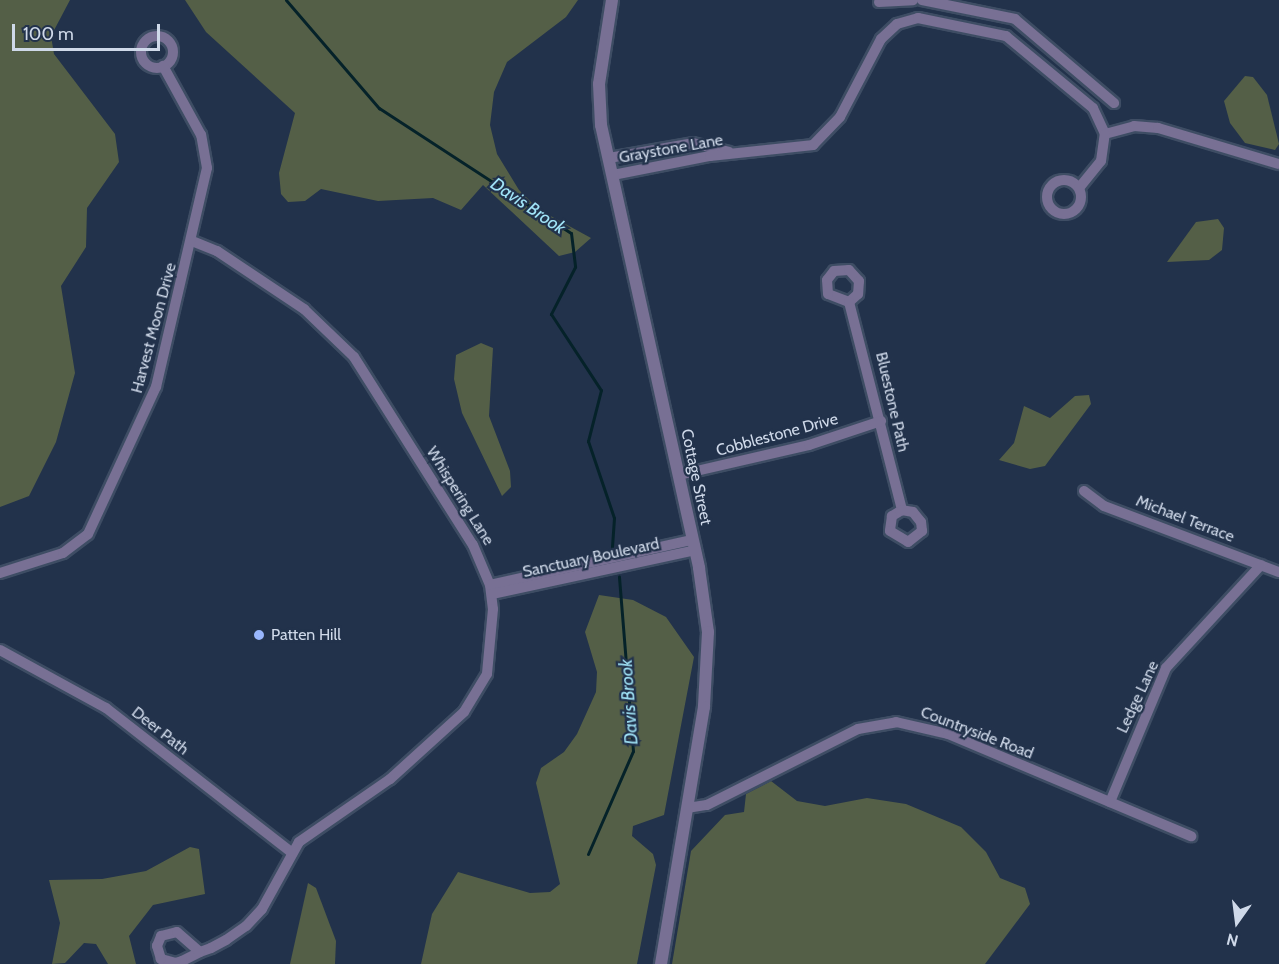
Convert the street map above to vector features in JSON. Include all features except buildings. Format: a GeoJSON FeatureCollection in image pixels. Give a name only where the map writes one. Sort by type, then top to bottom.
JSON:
{"type":"FeatureCollection","features":[{"type":"Feature","properties":{"kind":"street","name":"Cottage Street"},"geometry":{"type":"LineString","coordinates":[[612,0],[599,98],[609,158],[694,545],[708,669],[661,964]]}},
{"type":"Feature","properties":{"kind":"street"},"geometry":{"type":"LineString","coordinates":[[908,0],[908,21],[918,18],[1006,36],[1093,108],[1105,134],[1101,161],[1079,188]]}},
{"type":"Feature","properties":{"kind":"street"},"geometry":{"type":"LineString","coordinates":[[879,2],[913,0]]}},
{"type":"Feature","properties":{"kind":"street"},"geometry":{"type":"LineString","coordinates":[[922,0],[1015,19],[1077,68],[1114,102]]}},
{"type":"Feature","properties":{"kind":"street"},"geometry":{"type":"LineString","coordinates":[[1006,36],[1015,19]]}},
{"type":"Feature","properties":{"kind":"street","name":"Graystone Lane"},"geometry":{"type":"LineString","coordinates":[[613,175],[734,154],[813,145],[827,135],[868,55],[897,24],[908,21]]}},
{"type":"Feature","properties":{"kind":"street","name":"Harvest Moon Drive"},"geometry":{"type":"LineString","coordinates":[[0,573],[63,553],[94,524],[156,387],[192,241],[207,156],[195,121],[163,66]]}},
{"type":"Feature","properties":{"kind":"street"},"geometry":{"type":"LineString","coordinates":[[1064,83],[1077,68]]}},
{"type":"Feature","properties":{"kind":"street"},"geometry":{"type":"LineString","coordinates":[[1105,134],[1134,126],[1194,139],[1279,164]]}},
{"type":"Feature","properties":{"kind":"street","name":"Graystone Lane"},"geometry":{"type":"LineString","coordinates":[[609,158],[693,143],[734,154]]}},
{"type":"Feature","properties":{"kind":"street","name":"Whispering Lane"},"geometry":{"type":"LineString","coordinates":[[192,241],[217,251],[304,309],[343,344],[473,544],[491,589],[491,658],[475,700],[395,775],[321,823],[291,852],[255,918],[201,952]]}},
{"type":"Feature","properties":{"kind":"street","name":"Bluestone Path"},"geometry":{"type":"LineString","coordinates":[[849,302],[902,510]]}},
{"type":"Feature","properties":{"kind":"street","name":"Cobblestone Drive"},"geometry":{"type":"LineString","coordinates":[[679,475],[809,445],[881,421]]}},
{"type":"Feature","properties":{"kind":"street","name":"Michael Terrace"},"geometry":{"type":"LineString","coordinates":[[1084,491],[1104,506],[1279,572]]}},
{"type":"Feature","properties":{"kind":"street","name":"Sanctuary Boulevard"},"geometry":{"type":"LineString","coordinates":[[491,589],[694,545]]}},
{"type":"Feature","properties":{"kind":"street","name":"Ledge Lane"},"geometry":{"type":"LineString","coordinates":[[1110,802],[1166,668],[1261,565]]}},
{"type":"Feature","properties":{"kind":"street","name":"Deer Path"},"geometry":{"type":"LineString","coordinates":[[0,650],[106,708],[291,852]]}},
{"type":"Feature","properties":{"kind":"street","name":"Countryside Road"},"geometry":{"type":"LineString","coordinates":[[687,808],[707,805],[858,729],[896,722],[948,735],[1191,836]]}},
{"type":"Feature","properties":{"kind":"green space"},"geometry":{"type":"Polygon","coordinates":[[[0,0],[70,0],[51,36],[54,54],[115,134],[119,162],[87,208],[86,247],[61,286],[75,373],[56,442],[29,496],[0,507],[0,0]]]}},
{"type":"Feature","properties":{"kind":"green space"},"geometry":{"type":"Polygon","coordinates":[[[185,0],[578,0],[566,17],[507,62],[494,92],[490,125],[497,154],[519,190],[538,209],[591,238],[575,252],[559,256],[483,185],[461,210],[433,198],[378,201],[321,189],[305,201],[288,202],[281,194],[279,173],[295,113],[206,32],[185,0]]]}},
{"type":"Feature","properties":{"kind":"green space"},"geometry":{"type":"Polygon","coordinates":[[[1245,76],[1253,77],[1267,95],[1279,144],[1275,150],[1245,143],[1230,123],[1224,101],[1245,76]]]}},
{"type":"Feature","properties":{"kind":"green space"},"geometry":{"type":"Polygon","coordinates":[[[1218,219],[1224,228],[1222,250],[1209,260],[1167,262],[1196,222],[1218,219]]]}},
{"type":"Feature","properties":{"kind":"green space"},"geometry":{"type":"Polygon","coordinates":[[[481,343],[493,348],[489,416],[510,471],[511,487],[502,496],[462,413],[454,379],[456,355],[481,343]]]}},
{"type":"Feature","properties":{"kind":"green space"},"geometry":{"type":"Polygon","coordinates":[[[1089,395],[1091,404],[1045,466],[1030,469],[999,460],[1014,443],[1024,406],[1050,418],[1075,396],[1089,395]]]}},
{"type":"Feature","properties":{"kind":"green space"},"geometry":{"type":"Polygon","coordinates":[[[599,595],[633,600],[666,617],[694,657],[664,815],[633,826],[632,836],[653,854],[656,865],[637,964],[421,964],[432,914],[458,872],[530,893],[550,892],[560,884],[536,783],[541,768],[564,752],[577,734],[596,692],[597,672],[585,632],[599,595]]]}},
{"type":"Feature","properties":{"kind":"green space"},"geometry":{"type":"Polygon","coordinates":[[[771,781],[797,801],[825,806],[867,798],[906,804],[961,827],[986,852],[1000,878],[1025,888],[1030,904],[985,964],[672,964],[691,851],[725,815],[744,812],[746,794],[771,781]]]}},
{"type":"Feature","properties":{"kind":"green space"},"geometry":{"type":"Polygon","coordinates":[[[190,847],[199,849],[205,894],[153,905],[129,936],[136,964],[108,964],[96,944],[84,943],[65,963],[52,964],[60,923],[49,880],[102,879],[146,871],[190,847]]]}},
{"type":"Feature","properties":{"kind":"green space"},"geometry":{"type":"Polygon","coordinates":[[[308,883],[316,888],[336,941],[335,964],[290,964],[308,883]]]}},
{"type":"Feature","properties":{"kind":"waterway","name":"Davis Brook"},"geometry":{"type":"LineString","coordinates":[[286,0],[379,108],[571,233],[575,267],[551,314],[601,390],[588,441],[614,518],[612,548]]}},
{"type":"Feature","properties":{"kind":"waterway","name":"Davis Brook"},"geometry":{"type":"LineString","coordinates":[[588,854],[633,751],[619,577]]}},
{"type":"Feature","properties":{"kind":"place","name":"Patten Hill"},"geometry":{"type":"Point","coordinates":[259,635]}}]}
